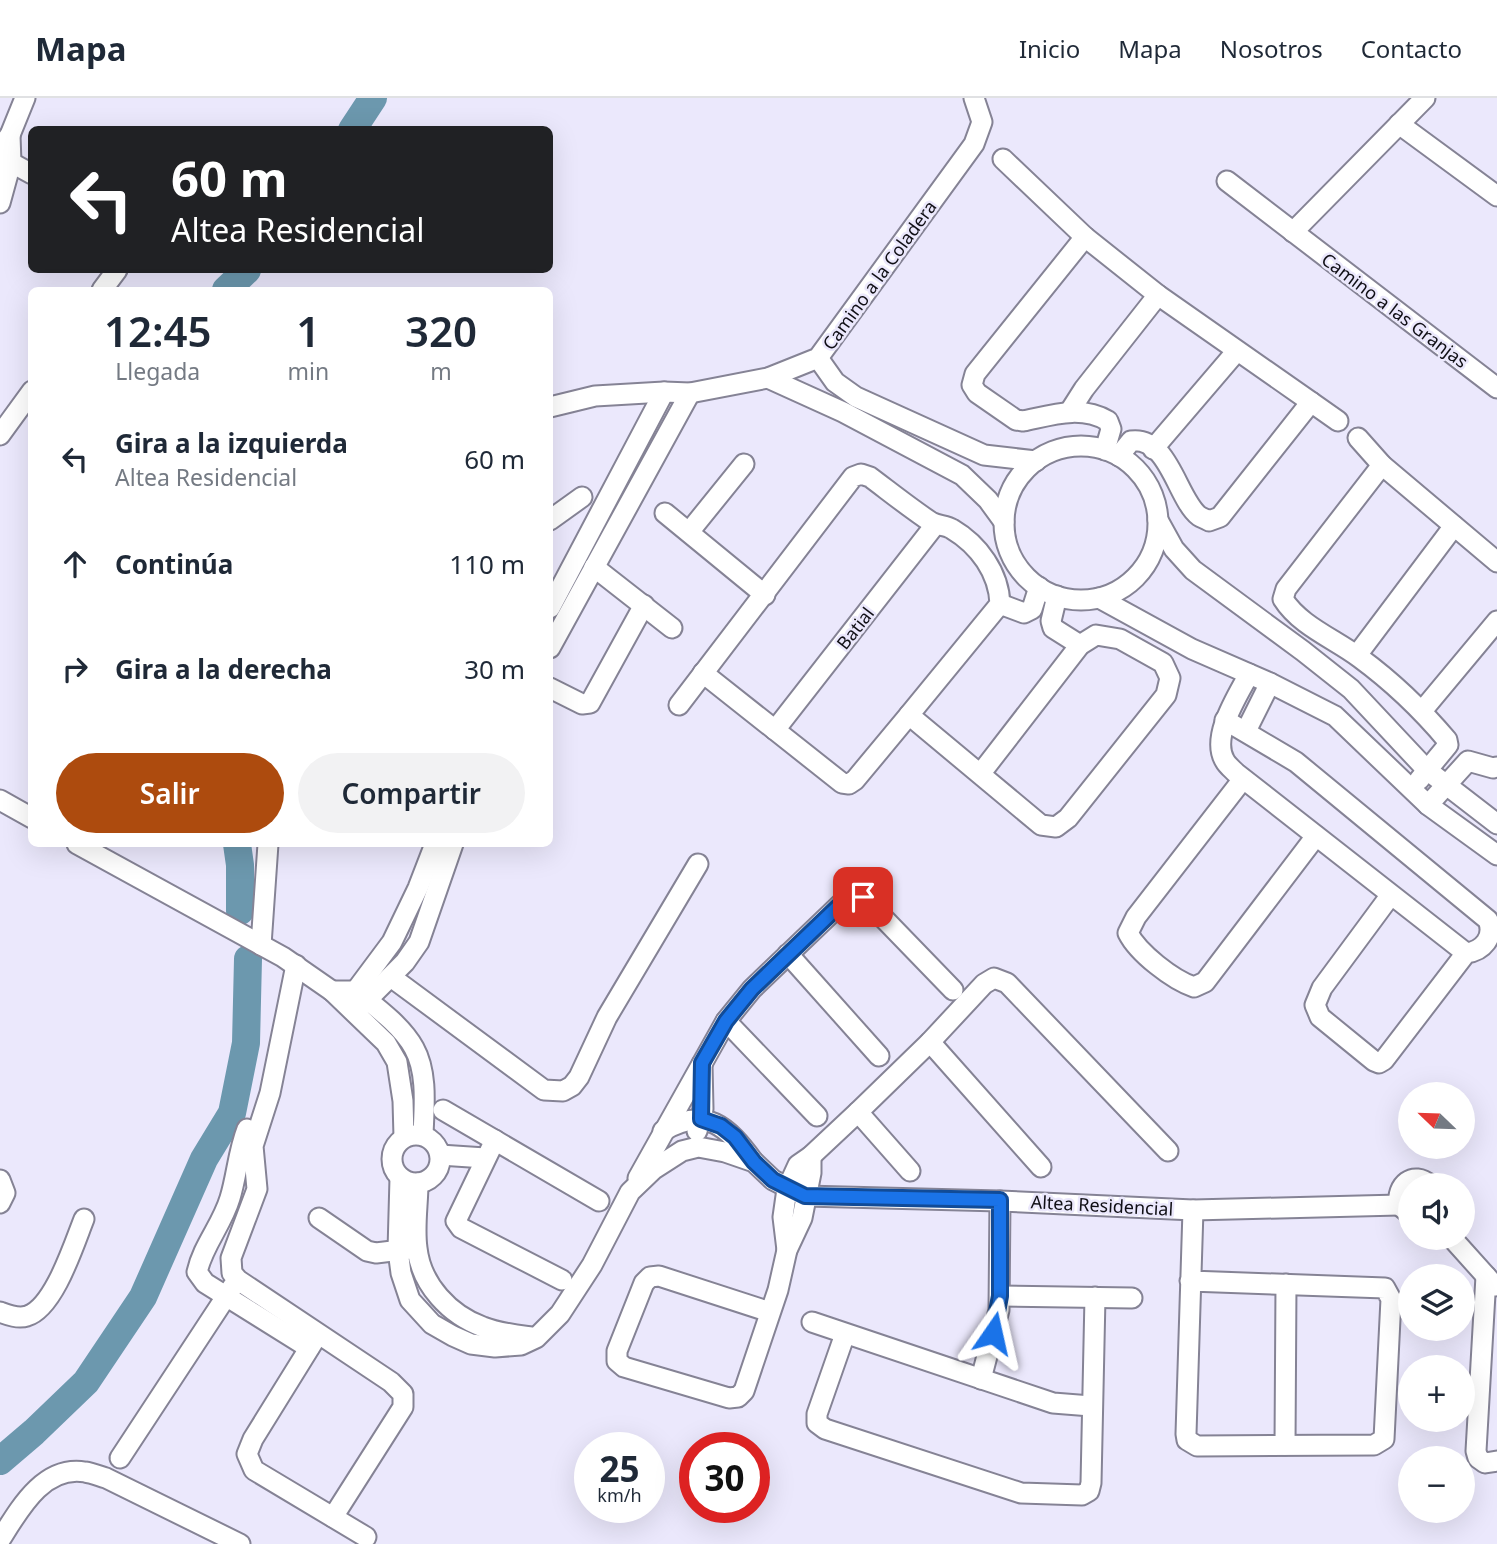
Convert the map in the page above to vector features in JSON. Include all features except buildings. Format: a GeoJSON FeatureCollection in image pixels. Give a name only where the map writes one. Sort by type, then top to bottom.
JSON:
{"type":"FeatureCollection","features":[{"type":"Feature","properties":{"kind":"street"},"geometry":{"type":"LineString","coordinates":[[0,203],[5,151],[25,98]]}},
{"type":"Feature","properties":{"kind":"street","name":"Camino a la Coladera"},"geometry":{"type":"LineString","coordinates":[[553,406],[595,396],[690,393],[768,379],[818,358],[974,144],[982,122],[974,98]]}},
{"type":"Feature","properties":{"kind":"street"},"geometry":{"type":"LineString","coordinates":[[1293,232],[1425,98]]}},
{"type":"Feature","properties":{"kind":"street"},"geometry":{"type":"LineString","coordinates":[[1399,124],[1497,196]]}},
{"type":"Feature","properties":{"kind":"street"},"geometry":{"type":"LineString","coordinates":[[5,151],[28,171]]}},
{"type":"Feature","properties":{"kind":"street"},"geometry":{"type":"LineString","coordinates":[[1003,159],[1085,237],[1158,295],[1338,421]]}},
{"type":"Feature","properties":{"kind":"street","name":"Camino a las Granjas"},"geometry":{"type":"LineString","coordinates":[[1227,181],[1497,388]]}},
{"type":"Feature","properties":{"kind":"street"},"geometry":{"type":"LineString","coordinates":[[1085,237],[975,374],[972,386],[977,393],[1023,422],[1070,411],[1099,415],[1108,421],[1111,429],[1112,453]]}},
{"type":"Feature","properties":{"kind":"street"},"geometry":{"type":"LineString","coordinates":[[1070,411],[1084,389],[1158,295]]}},
{"type":"Feature","properties":{"kind":"street"},"geometry":{"type":"LineString","coordinates":[[1153,449],[1236,352]]}},
{"type":"Feature","properties":{"kind":"street"},"geometry":{"type":"LineString","coordinates":[[818,358],[835,382],[856,397],[984,455],[1036,461]]}},
{"type":"Feature","properties":{"kind":"street"},"geometry":{"type":"LineString","coordinates":[[768,379],[843,412],[962,475],[988,500],[1004,522]]}},
{"type":"Feature","properties":{"kind":"street"},"geometry":{"type":"LineString","coordinates":[[553,642],[664,392]]}},
{"type":"Feature","properties":{"kind":"street"},"geometry":{"type":"LineString","coordinates":[[553,604],[593,555],[690,393]]}},
{"type":"Feature","properties":{"kind":"street"},"geometry":{"type":"LineString","coordinates":[[0,435],[28,396]]}},
{"type":"Feature","properties":{"kind":"street"},"geometry":{"type":"LineString","coordinates":[[1112,453],[1131,441],[1139,440],[1153,449],[1170,467],[1197,515],[1209,520],[1220,517],[1311,402]]}},
{"type":"Feature","properties":{"kind":"street"},"geometry":{"type":"LineString","coordinates":[[1357,438],[1382,465],[1497,562]]}},
{"type":"Feature","properties":{"kind":"street"},"geometry":{"type":"LineString","coordinates":[[1084,446],[1112,453],[1141,474],[1149,487],[1155,500],[1158,520],[1156,541],[1144,567],[1124,587],[1099,598],[1071,599],[1057,596],[1039,587],[1015,562],[1004,522],[1016,483],[1036,461],[1062,449],[1084,446]]}},
{"type":"Feature","properties":{"kind":"street"},"geometry":{"type":"LineString","coordinates":[[689,532],[744,464]]}},
{"type":"Feature","properties":{"kind":"street"},"geometry":{"type":"LineString","coordinates":[[1382,465],[1286,589],[1283,599],[1288,607],[1332,642],[1357,655],[1406,694],[1447,740],[1445,752],[1411,789]]}},
{"type":"Feature","properties":{"kind":"street"},"geometry":{"type":"LineString","coordinates":[[679,705],[703,673],[765,595],[853,477],[862,474],[870,477],[935,525],[951,528],[978,551],[999,584],[1000,604],[849,784],[842,783],[703,673]]}},
{"type":"Feature","properties":{"kind":"street"},"geometry":{"type":"LineString","coordinates":[[553,518],[582,497]]}},
{"type":"Feature","properties":{"kind":"street"},"geometry":{"type":"LineString","coordinates":[[665,513],[765,595]]}},
{"type":"Feature","properties":{"kind":"street"},"geometry":{"type":"LineString","coordinates":[[1158,520],[1174,549],[1194,570],[1351,689],[1427,770],[1497,824]]}},
{"type":"Feature","properties":{"kind":"street","name":"Batial"},"geometry":{"type":"LineString","coordinates":[[775,730],[935,525]]}},
{"type":"Feature","properties":{"kind":"street"},"geometry":{"type":"LineString","coordinates":[[1357,655],[1454,526]]}},
{"type":"Feature","properties":{"kind":"street"},"geometry":{"type":"LineString","coordinates":[[593,555],[644,605],[672,628]]}},
{"type":"Feature","properties":{"kind":"street"},"geometry":{"type":"LineString","coordinates":[[1000,604],[1024,613],[1031,609],[1039,587]]}},
{"type":"Feature","properties":{"kind":"street"},"geometry":{"type":"LineString","coordinates":[[1057,596],[1051,621],[1054,628],[1080,645]]}},
{"type":"Feature","properties":{"kind":"street"},"geometry":{"type":"LineString","coordinates":[[1099,598],[1192,649],[1270,683],[1335,716],[1428,805],[1497,855]]}},
{"type":"Feature","properties":{"kind":"street"},"geometry":{"type":"LineString","coordinates":[[553,690],[582,704],[590,703],[644,605]]}},
{"type":"Feature","properties":{"kind":"street"},"geometry":{"type":"LineString","coordinates":[[1422,711],[1497,621]]}},
{"type":"Feature","properties":{"kind":"street"},"geometry":{"type":"LineString","coordinates":[[909,715],[1041,825],[1056,827],[1068,818],[1166,695],[1170,678],[1163,663],[1121,639],[1096,635],[1080,645],[981,773]]}},
{"type":"Feature","properties":{"kind":"street"},"geometry":{"type":"LineString","coordinates":[[1249,674],[1225,720],[1221,742],[1221,753],[1225,762],[1390,896],[1466,953]]}},
{"type":"Feature","properties":{"kind":"street"},"geometry":{"type":"LineString","coordinates":[[1245,731],[1270,683]]}},
{"type":"Feature","properties":{"kind":"street"},"geometry":{"type":"LineString","coordinates":[[1225,720],[1296,762],[1489,920],[1491,927],[1488,939],[1478,951],[1466,953],[1379,1063],[1320,1017],[1315,1005],[1322,988],[1390,896]]}},
{"type":"Feature","properties":{"kind":"street"},"geometry":{"type":"LineString","coordinates":[[1428,805],[1468,761],[1497,767]]}},
{"type":"Feature","properties":{"kind":"street"},"geometry":{"type":"LineString","coordinates":[[1244,779],[1136,917],[1128,933],[1134,945],[1181,983],[1194,987],[1205,982],[1316,836]]}},
{"type":"Feature","properties":{"kind":"street"},"geometry":{"type":"LineString","coordinates":[[0,800],[28,816]]}},
{"type":"Feature","properties":{"kind":"street"},"geometry":{"type":"LineString","coordinates":[[82,847],[289,961],[402,1032],[416,1051],[424,1100],[414,1136]]}},
{"type":"Feature","properties":{"kind":"street"},"geometry":{"type":"LineString","coordinates":[[261,946],[268,847]]}},
{"type":"Feature","properties":{"kind":"street"},"geometry":{"type":"LineString","coordinates":[[351,1000],[391,977],[419,942],[442,848]]}},
{"type":"Feature","properties":{"kind":"street"},"geometry":{"type":"LineString","coordinates":[[351,1000],[391,942],[442,848]]}},
{"type":"Feature","properties":{"kind":"street"},"geometry":{"type":"LineString","coordinates":[[391,977],[544,1090],[562,1091],[572,1086],[579,1077],[607,1017],[698,864]]}},
{"type":"Feature","properties":{"kind":"street"},"geometry":{"type":"LineString","coordinates":[[409,1180],[407,1249],[401,1273],[410,1300],[432,1324],[471,1344],[495,1347],[521,1345],[536,1338],[561,1314],[592,1265],[663,1131],[726,1021],[752,989],[847,898],[855,894],[863,897],[953,990]]}},
{"type":"Feature","properties":{"kind":"street"},"geometry":{"type":"LineString","coordinates":[[788,954],[879,1056]]}},
{"type":"Feature","properties":{"kind":"street"},"geometry":{"type":"LineString","coordinates":[[289,961],[257,1101],[242,1143],[230,1198],[222,1219],[200,1257],[197,1272],[205,1283],[232,1287],[314,1341],[391,1382],[403,1394],[403,1407],[333,1517]]}},
{"type":"Feature","properties":{"kind":"street"},"geometry":{"type":"LineString","coordinates":[[120,1458],[232,1287],[231,1258],[257,1189],[253,1146],[270,1093],[289,961]]}},
{"type":"Feature","properties":{"kind":"street"},"geometry":{"type":"LineString","coordinates":[[770,1312],[659,1276],[650,1277],[644,1283],[617,1351],[617,1361],[624,1367],[729,1398],[738,1397],[744,1391],[778,1290],[787,1251],[783,1217],[796,1193],[798,1166],[930,1042],[984,984],[994,978],[1007,983],[1168,1151]]}},
{"type":"Feature","properties":{"kind":"street"},"geometry":{"type":"LineString","coordinates":[[726,1021],[817,1116]]}},
{"type":"Feature","properties":{"kind":"street"},"geometry":{"type":"LineString","coordinates":[[930,1042],[1041,1167]]}},
{"type":"Feature","properties":{"kind":"street"},"geometry":{"type":"LineString","coordinates":[[630,1192],[654,1169],[682,1151],[694,1136],[701,1119],[702,1063]]}},
{"type":"Feature","properties":{"kind":"street"},"geometry":{"type":"LineString","coordinates":[[443,1110],[599,1201]]}},
{"type":"Feature","properties":{"kind":"street"},"geometry":{"type":"LineString","coordinates":[[858,1112],[910,1171]]}},
{"type":"Feature","properties":{"kind":"street"},"geometry":{"type":"LineString","coordinates":[[663,1131],[684,1121],[701,1119],[721,1126],[735,1137],[754,1162],[796,1193]]}},
{"type":"Feature","properties":{"kind":"street"},"geometry":{"type":"LineString","coordinates":[[414,1136],[431,1139],[440,1155],[435,1174],[428,1180],[409,1180],[394,1170],[391,1161],[392,1151],[397,1143],[414,1136]]}},
{"type":"Feature","properties":{"kind":"street"},"geometry":{"type":"LineString","coordinates":[[495,1140],[456,1221],[461,1228],[562,1280]]}},
{"type":"Feature","properties":{"kind":"street"},"geometry":{"type":"LineString","coordinates":[[682,1151],[698,1147],[714,1149],[754,1162]]}},
{"type":"Feature","properties":{"kind":"street"},"geometry":{"type":"LineString","coordinates":[[440,1155],[485,1158]]}},
{"type":"Feature","properties":{"kind":"street"},"geometry":{"type":"LineString","coordinates":[[0,1181],[5,1187],[5,1193],[0,1203]]}},
{"type":"Feature","properties":{"kind":"street","name":"Altea Residencial"},"geometry":{"type":"LineString","coordinates":[[796,1193],[1193,1210],[1398,1209]]}},
{"type":"Feature","properties":{"kind":"street"},"geometry":{"type":"LineString","coordinates":[[981,1379],[999,1310],[1000,1200]]}},
{"type":"Feature","properties":{"kind":"street"},"geometry":{"type":"LineString","coordinates":[[1190,1281],[1379,1287],[1389,1293],[1391,1299],[1384,1440],[1374,1445],[1197,1446],[1187,1440],[1190,1281],[1193,1210]]}},
{"type":"Feature","properties":{"kind":"street"},"geometry":{"type":"LineString","coordinates":[[319,1218],[367,1251],[376,1253],[407,1249]]}},
{"type":"Feature","properties":{"kind":"street"},"geometry":{"type":"LineString","coordinates":[[0,1312],[12,1317],[28,1316],[41,1306],[53,1290],[84,1219]]}},
{"type":"Feature","properties":{"kind":"street"},"geometry":{"type":"LineString","coordinates":[[1463,1250],[1491,1282],[1476,1451],[1478,1458],[1485,1463],[1497,1461]]}},
{"type":"Feature","properties":{"kind":"street"},"geometry":{"type":"LineString","coordinates":[[1284,1445],[1286,1284]]}},
{"type":"Feature","properties":{"kind":"street"},"geometry":{"type":"LineString","coordinates":[[1000,1296],[1132,1298]]}},
{"type":"Feature","properties":{"kind":"street"},"geometry":{"type":"LineString","coordinates":[[845,1334],[817,1414],[817,1423],[825,1429],[1021,1493],[1082,1495],[1088,1492],[1091,1483],[1095,1297]]}},
{"type":"Feature","properties":{"kind":"street"},"geometry":{"type":"LineString","coordinates":[[811,1322],[1052,1403],[1091,1406]]}},
{"type":"Feature","properties":{"kind":"street"},"geometry":{"type":"LineString","coordinates":[[314,1341],[253,1439],[247,1454],[254,1471],[366,1536]]}},
{"type":"Feature","properties":{"kind":"street"},"geometry":{"type":"LineString","coordinates":[[0,1540],[24,1502],[43,1483],[64,1473],[84,1472],[106,1478],[240,1544]]}},
{"type":"Feature","properties":{"kind":"waterway"},"geometry":{"type":"LineString","coordinates":[[355,126],[373,98]]}},
{"type":"Feature","properties":{"kind":"waterway"},"geometry":{"type":"LineString","coordinates":[[229,287],[244,273]]}},
{"type":"Feature","properties":{"kind":"waterway"},"geometry":{"type":"LineString","coordinates":[[237,847],[240,911]]}},
{"type":"Feature","properties":{"kind":"waterway"},"geometry":{"type":"LineString","coordinates":[[0,1461],[86,1382],[143,1297],[204,1159],[232,1113],[246,1043],[248,959]]}},
{"type":"Feature","properties":{"kind":"route"},"geometry":{"type":"LineString","coordinates":[[863,897],[855,894],[847,898],[752,989],[726,1021],[702,1063],[701,1119],[721,1126],[735,1137],[754,1162],[773,1180],[805,1196],[1000,1200],[1000,1296],[993,1333]]}}]}
